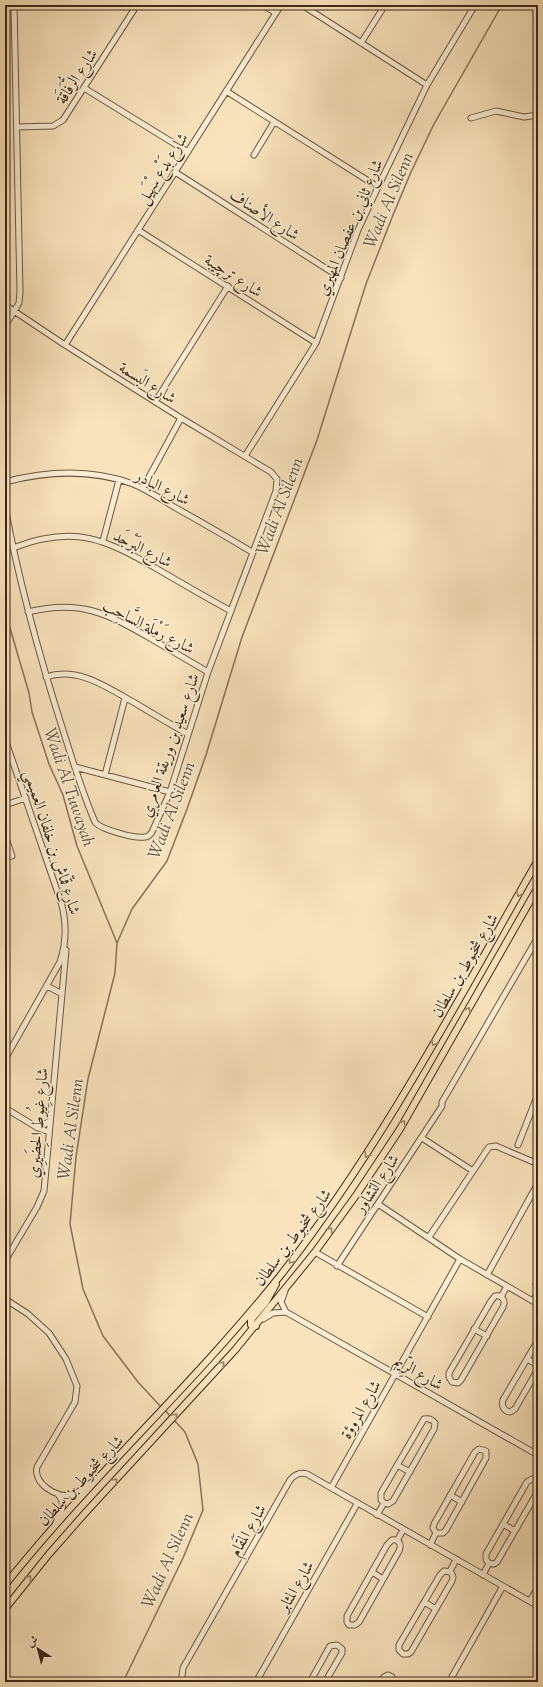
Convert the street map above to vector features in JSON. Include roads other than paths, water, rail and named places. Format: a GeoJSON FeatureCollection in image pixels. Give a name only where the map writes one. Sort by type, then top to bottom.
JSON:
{"type":"FeatureCollection","features":[{"type":"Feature","properties":{"kind":"main road","name":"شارع شخبوط بن سلطان"},"geometry":{"type":"LineString","coordinates":[[5,1585],[52,1529],[98,1478],[187,1384],[279,1277],[346,1187],[426,1058],[538,860]]}},
{"type":"Feature","properties":{"kind":"main road","name":"شارع شخبوط بن سلطان"},"geometry":{"type":"LineString","coordinates":[[5,1608],[49,1554],[258,1324],[315,1252],[400,1129],[538,887]]}},
{"type":"Feature","properties":{"kind":"main road"},"geometry":{"type":"LineString","coordinates":[[258,1324],[251,1325],[250,1322],[270,1296],[279,1277]]}},
{"type":"Feature","properties":{"kind":"street"},"geometry":{"type":"LineString","coordinates":[[5,326],[19,303],[20,292],[14,5]]}},
{"type":"Feature","properties":{"kind":"street","name":"شارع الرُّفَاقَة"},"geometry":{"type":"LineString","coordinates":[[17,127],[57,125],[63,120],[137,5]]}},
{"type":"Feature","properties":{"kind":"street"},"geometry":{"type":"LineString","coordinates":[[263,5],[276,13]]}},
{"type":"Feature","properties":{"kind":"street","name":"شارع بَدْع سْهَيل"},"geometry":{"type":"LineString","coordinates":[[65,345],[281,5]]}},
{"type":"Feature","properties":{"kind":"street"},"geometry":{"type":"LineString","coordinates":[[302,5],[427,85]]}},
{"type":"Feature","properties":{"kind":"street"},"geometry":{"type":"LineString","coordinates":[[361,43],[385,5]]}},
{"type":"Feature","properties":{"kind":"street","name":"شارع ثاني بن عفصان المهيري"},"geometry":{"type":"LineString","coordinates":[[245,456],[316,343],[358,230],[378,187],[427,85],[475,5]]}},
{"type":"Feature","properties":{"kind":"street"},"geometry":{"type":"LineString","coordinates":[[84,88],[188,152]]}},
{"type":"Feature","properties":{"kind":"street"},"geometry":{"type":"LineString","coordinates":[[226,91],[378,187]]}},
{"type":"Feature","properties":{"kind":"street"},"geometry":{"type":"LineString","coordinates":[[471,118],[496,111],[524,117],[538,115]]}},
{"type":"Feature","properties":{"kind":"street"},"geometry":{"type":"LineString","coordinates":[[254,155],[274,122]]}},
{"type":"Feature","properties":{"kind":"street","name":"شارع الأصناف"},"geometry":{"type":"LineString","coordinates":[[175,172],[341,278]]}},
{"type":"Feature","properties":{"kind":"street","name":"شارع ترچيبة"},"geometry":{"type":"LineString","coordinates":[[138,230],[316,343]]}},
{"type":"Feature","properties":{"kind":"street"},"geometry":{"type":"LineString","coordinates":[[155,402],[228,286]]}},
{"type":"Feature","properties":{"kind":"street","name":"شارع البَسمة"},"geometry":{"type":"LineString","coordinates":[[5,306],[155,402],[271,472],[277,479]]}},
{"type":"Feature","properties":{"kind":"street"},"geometry":{"type":"LineString","coordinates":[[143,488],[181,418]]}},
{"type":"Feature","properties":{"kind":"street","name":"شارع البادر"},"geometry":{"type":"LineString","coordinates":[[5,482],[40,475],[60,473],[86,474],[119,480],[143,488],[252,552]]}},
{"type":"Feature","properties":{"kind":"street","name":"شارع سعيد بن وريقة العامري"},"geometry":{"type":"LineString","coordinates":[[5,507],[28,612],[46,677],[75,768],[95,822],[104,829],[143,838],[150,835],[170,792],[208,672],[276,491],[277,479]]}},
{"type":"Feature","properties":{"kind":"street"},"geometry":{"type":"LineString","coordinates":[[103,541],[119,480]]}},
{"type":"Feature","properties":{"kind":"street","name":"شارع البَرْجَد"},"geometry":{"type":"LineString","coordinates":[[13,548],[30,541],[48,537],[85,537],[103,541],[123,550],[231,611]]}},
{"type":"Feature","properties":{"kind":"street","name":"شارع رَمْلَة السَّاحِب"},"geometry":{"type":"LineString","coordinates":[[28,612],[42,609],[69,607],[96,611],[121,622],[208,672]]}},
{"type":"Feature","properties":{"kind":"street"},"geometry":{"type":"LineString","coordinates":[[46,677],[62,674],[80,676],[101,684],[188,734]]}},
{"type":"Feature","properties":{"kind":"street"},"geometry":{"type":"LineString","coordinates":[[105,775],[125,698]]}},
{"type":"Feature","properties":{"kind":"street","name":"شارع قمّاش بن خلفان العميمي"},"geometry":{"type":"LineString","coordinates":[[5,738],[61,902],[67,928],[60,962],[5,1059]]}},
{"type":"Feature","properties":{"kind":"street"},"geometry":{"type":"LineString","coordinates":[[75,768],[170,792]]}},
{"type":"Feature","properties":{"kind":"street"},"geometry":{"type":"LineString","coordinates":[[5,805],[26,798]]}},
{"type":"Feature","properties":{"kind":"street"},"geometry":{"type":"LineString","coordinates":[[5,835],[12,856],[5,858]]}},
{"type":"Feature","properties":{"kind":"street","name":"شارع التشاور"},"geometry":{"type":"LineString","coordinates":[[337,1266],[442,1106],[442,1102],[538,937]]}},
{"type":"Feature","properties":{"kind":"street","name":"شارع غِيُوط الحِضَيرِي"},"geometry":{"type":"LineString","coordinates":[[5,1261],[42,1195],[45,1178],[65,962],[65,943]]}},
{"type":"Feature","properties":{"kind":"street"},"geometry":{"type":"LineString","coordinates":[[47,986],[62,994]]}},
{"type":"Feature","properties":{"kind":"street"},"geometry":{"type":"LineString","coordinates":[[518,1146],[538,1094]]}},
{"type":"Feature","properties":{"kind":"street"},"geometry":{"type":"LineString","coordinates":[[5,1108],[38,1128],[49,1132]]}},
{"type":"Feature","properties":{"kind":"street"},"geometry":{"type":"LineString","coordinates":[[38,1128],[50,1121]]}},
{"type":"Feature","properties":{"kind":"street"},"geometry":{"type":"LineString","coordinates":[[422,1138],[472,1171]]}},
{"type":"Feature","properties":{"kind":"street"},"geometry":{"type":"LineString","coordinates":[[429,1237],[487,1148],[494,1145],[538,1164]]}},
{"type":"Feature","properties":{"kind":"street"},"geometry":{"type":"LineString","coordinates":[[487,1275],[538,1183]]}},
{"type":"Feature","properties":{"kind":"street"},"geometry":{"type":"LineString","coordinates":[[378,1204],[460,1259],[536,1303],[538,1292]]}},
{"type":"Feature","properties":{"kind":"street"},"geometry":{"type":"LineString","coordinates":[[315,1252],[428,1317]]}},
{"type":"Feature","properties":{"kind":"street","name":"شارع المروؤة"},"geometry":{"type":"LineString","coordinates":[[330,1488],[460,1259]]}},
{"type":"Feature","properties":{"kind":"street"},"geometry":{"type":"LineString","coordinates":[[538,1279],[536,1284],[538,1288]]}},
{"type":"Feature","properties":{"kind":"street"},"geometry":{"type":"LineString","coordinates":[[501,1297],[507,1286]]}},
{"type":"Feature","properties":{"kind":"street"},"geometry":{"type":"LineString","coordinates":[[258,1324],[266,1316],[273,1312],[286,1312],[282,1302],[282,1295],[285,1290]]}},
{"type":"Feature","properties":{"kind":"street"},"geometry":{"type":"LineString","coordinates":[[495,1296],[501,1297],[504,1300],[504,1305],[487,1336],[461,1380],[456,1383],[452,1382],[448,1377],[449,1373],[474,1329],[492,1299],[495,1296]]}},
{"type":"Feature","properties":{"kind":"street"},"geometry":{"type":"LineString","coordinates":[[5,1299],[28,1314],[49,1333],[62,1352],[76,1381],[77,1392],[75,1402],[36,1470],[39,1482],[58,1494],[67,1496],[73,1494],[98,1478]]}},
{"type":"Feature","properties":{"kind":"street","name":"شارع الرِّيم"},"geometry":{"type":"LineString","coordinates":[[286,1312],[396,1373],[538,1455]]}},
{"type":"Feature","properties":{"kind":"street"},"geometry":{"type":"LineString","coordinates":[[474,1329],[487,1336]]}},
{"type":"Feature","properties":{"kind":"street"},"geometry":{"type":"LineString","coordinates":[[538,1340],[503,1400],[502,1406],[504,1410],[510,1412],[515,1409],[538,1369]]}},
{"type":"Feature","properties":{"kind":"street"},"geometry":{"type":"LineString","coordinates":[[527,1359],[538,1365]]}},
{"type":"Feature","properties":{"kind":"street"},"geometry":{"type":"LineString","coordinates":[[430,1419],[435,1423],[434,1429],[393,1502],[388,1504],[384,1503],[381,1500],[381,1496],[397,1465],[422,1421],[430,1419]]}},
{"type":"Feature","properties":{"kind":"street"},"geometry":{"type":"LineString","coordinates":[[479,1449],[483,1449],[487,1453],[486,1458],[462,1502],[444,1532],[441,1534],[436,1533],[433,1526],[474,1452],[479,1449]]}},
{"type":"Feature","properties":{"kind":"street"},"geometry":{"type":"LineString","coordinates":[[397,1465],[410,1472]]}},
{"type":"Feature","properties":{"kind":"street","name":"شارع المَقَام"},"geometry":{"type":"LineString","coordinates":[[184,1682],[182,1676],[183,1668],[290,1480],[296,1474],[302,1473],[330,1488],[538,1606]]}},
{"type":"Feature","properties":{"kind":"street"},"geometry":{"type":"LineString","coordinates":[[489,1563],[486,1560],[486,1556],[528,1481],[534,1479],[538,1480]]}},
{"type":"Feature","properties":{"kind":"street"},"geometry":{"type":"LineString","coordinates":[[489,1563],[492,1564],[497,1562],[538,1491]]}},
{"type":"Feature","properties":{"kind":"street"},"geometry":{"type":"LineString","coordinates":[[52,1529],[63,1507],[63,1502],[58,1494]]}},
{"type":"Feature","properties":{"kind":"street"},"geometry":{"type":"LineString","coordinates":[[450,1495],[462,1502]]}},
{"type":"Feature","properties":{"kind":"street"},"geometry":{"type":"LineString","coordinates":[[378,1515],[384,1503]]}},
{"type":"Feature","properties":{"kind":"street","name":"شارع المثابر"},"geometry":{"type":"LineString","coordinates":[[256,1682],[357,1504]]}},
{"type":"Feature","properties":{"kind":"street"},"geometry":{"type":"LineString","coordinates":[[503,1524],[515,1531]]}},
{"type":"Feature","properties":{"kind":"street"},"geometry":{"type":"LineString","coordinates":[[397,1541],[403,1530]]}},
{"type":"Feature","properties":{"kind":"street"},"geometry":{"type":"LineString","coordinates":[[430,1545],[436,1533]]}},
{"type":"Feature","properties":{"kind":"street"},"geometry":{"type":"LineString","coordinates":[[390,1541],[397,1541],[400,1544],[400,1548],[358,1623],[353,1626],[349,1625],[347,1622],[347,1616],[372,1572],[390,1541]]}},
{"type":"Feature","properties":{"kind":"street"},"geometry":{"type":"LineString","coordinates":[[450,1571],[456,1560]]}},
{"type":"Feature","properties":{"kind":"street"},"geometry":{"type":"LineString","coordinates":[[483,1575],[489,1563]]}},
{"type":"Feature","properties":{"kind":"street"},"geometry":{"type":"LineString","coordinates":[[444,1571],[450,1571],[453,1579],[411,1652],[406,1655],[403,1654],[399,1650],[399,1645],[441,1573],[444,1571]]}},
{"type":"Feature","properties":{"kind":"street"},"geometry":{"type":"LineString","coordinates":[[372,1572],[383,1579]]}},
{"type":"Feature","properties":{"kind":"street"},"geometry":{"type":"LineString","coordinates":[[449,1682],[503,1586]]}},
{"type":"Feature","properties":{"kind":"street"},"geometry":{"type":"LineString","coordinates":[[530,1601],[538,1587]]}},
{"type":"Feature","properties":{"kind":"street"},"geometry":{"type":"LineString","coordinates":[[424,1602],[436,1609]]}},
{"type":"Feature","properties":{"kind":"street"},"geometry":{"type":"LineString","coordinates":[[310,1682],[329,1648],[334,1645],[338,1645],[342,1649],[341,1654],[325,1682]]}},
{"type":"Feature","properties":{"kind":"street"},"geometry":{"type":"LineString","coordinates":[[380,1682],[388,1675],[392,1677],[394,1682]]}},
{"type":"Feature","properties":{"kind":"waterway","name":"Wadi Al Silenn"},"geometry":{"type":"LineString","coordinates":[[162,1408],[138,1382],[103,1336],[83,1289],[70,1224],[76,1157],[88,1079],[115,973],[117,943],[132,909],[167,861],[187,809],[206,755],[242,637],[317,440],[366,284],[393,215],[411,172],[434,124],[502,5]]}},
{"type":"Feature","properties":{"kind":"waterway","name":"Wadi Al Tuwayah"},"geometry":{"type":"LineString","coordinates":[[5,611],[29,693],[32,712],[49,764],[63,795],[77,846],[117,943]]}},
{"type":"Feature","properties":{"kind":"waterway","name":"Wadi Al Silenn"},"geometry":{"type":"LineString","coordinates":[[165,1410],[170,1416]]}},
{"type":"Feature","properties":{"kind":"waterway","name":"Wadi Al Silenn"},"geometry":{"type":"LineString","coordinates":[[123,1682],[183,1558],[203,1510],[198,1464],[185,1432],[173,1419]]}}]}
